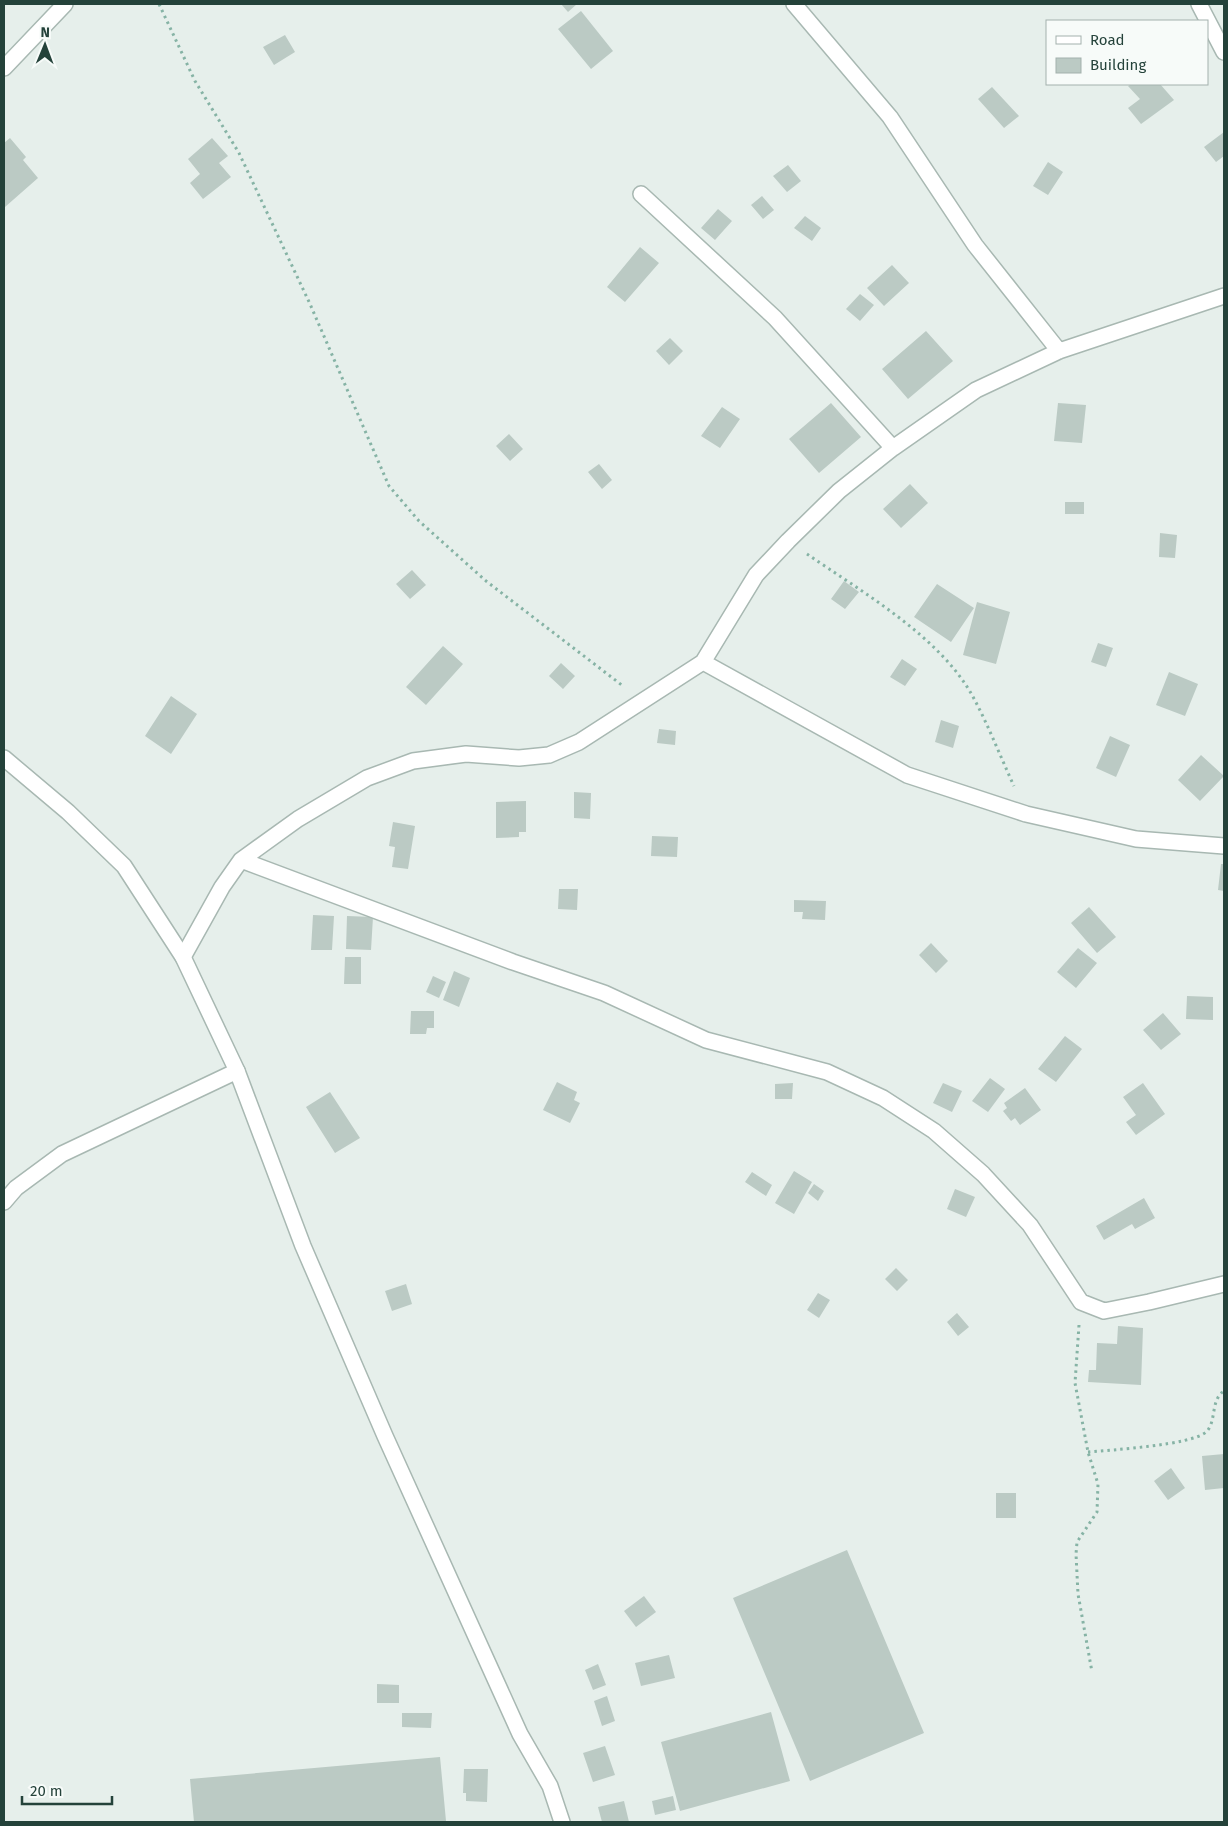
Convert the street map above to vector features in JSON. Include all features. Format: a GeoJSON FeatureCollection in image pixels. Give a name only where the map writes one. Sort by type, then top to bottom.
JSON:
{"type":"FeatureCollection","features":[{"type":"Feature","properties":{"kind":"street"},"geometry":{"type":"LineString","coordinates":[[4,68],[65,4]]}},
{"type":"Feature","properties":{"kind":"street"},"geometry":{"type":"LineString","coordinates":[[794,4],[890,117],[975,245],[1060,352]]}},
{"type":"Feature","properties":{"kind":"street"},"geometry":{"type":"LineString","coordinates":[[1199,4],[1207,20]]}},
{"type":"Feature","properties":{"kind":"street"},"geometry":{"type":"LineString","coordinates":[[1208,21],[1224,52]]}},
{"type":"Feature","properties":{"kind":"street"},"geometry":{"type":"LineString","coordinates":[[641,194],[776,318],[894,448]]}},
{"type":"Feature","properties":{"kind":"street"},"geometry":{"type":"LineString","coordinates":[[183,957],[222,887],[241,860],[298,818],[368,778],[413,761],[466,754],[519,758],[549,754],[579,742],[702,662],[756,575],[788,541],[839,491],[894,448],[976,390],[1060,352],[1224,296]]}},
{"type":"Feature","properties":{"kind":"street"},"geometry":{"type":"LineString","coordinates":[[702,662],[907,775],[1026,814],[1136,839],[1224,846]]}},
{"type":"Feature","properties":{"kind":"street"},"geometry":{"type":"LineString","coordinates":[[4,758],[68,812],[124,866],[183,957],[236,1071],[307,1255],[389,1445],[520,1734],[550,1786],[562,1822]]}},
{"type":"Feature","properties":{"kind":"street"},"geometry":{"type":"LineString","coordinates":[[241,860],[604,993],[706,1040],[827,1072],[883,1098],[934,1131],[983,1174],[1030,1225],[1081,1302],[1104,1310],[1149,1302],[1224,1284]]}},
{"type":"Feature","properties":{"kind":"street"},"geometry":{"type":"LineString","coordinates":[[4,1202],[16,1188],[62,1154],[236,1071]]}},
{"type":"Feature","properties":{"kind":"path"},"geometry":{"type":"LineString","coordinates":[[159,4],[195,81],[239,153],[310,304],[388,486],[419,521],[486,581],[643,702]]}},
{"type":"Feature","properties":{"kind":"path"},"geometry":{"type":"LineString","coordinates":[[788,541],[896,615],[930,644],[949,665],[972,694],[1026,814]]}},
{"type":"Feature","properties":{"kind":"path"},"geometry":{"type":"LineString","coordinates":[[1081,1302],[1075,1384],[1088,1452],[1098,1484],[1097,1512],[1077,1542],[1076,1554],[1078,1594],[1092,1672]]}},
{"type":"Feature","properties":{"kind":"path"},"geometry":{"type":"LineString","coordinates":[[1088,1452],[1150,1445],[1201,1436],[1208,1430],[1216,1398],[1224,1391]]}},
{"type":"Feature","properties":{"kind":"building"},"geometry":{"type":"Polygon","coordinates":[[[561,4],[577,4],[568,12],[561,4]]]}},
{"type":"Feature","properties":{"kind":"building"},"geometry":{"type":"Polygon","coordinates":[[[581,11],[613,51],[591,69],[558,29],[581,11]]]}},
{"type":"Feature","properties":{"kind":"building"},"geometry":{"type":"Polygon","coordinates":[[[285,35],[295,52],[274,65],[263,47],[285,35]]]}},
{"type":"Feature","properties":{"kind":"building"},"geometry":{"type":"Polygon","coordinates":[[[1161,85],[1174,100],[1141,124],[1128,108],[1140,99],[1128,86],[1161,85]]]}},
{"type":"Feature","properties":{"kind":"building"},"geometry":{"type":"Polygon","coordinates":[[[992,87],[1019,116],[1004,128],[978,99],[992,87]]]}},
{"type":"Feature","properties":{"kind":"building"},"geometry":{"type":"Polygon","coordinates":[[[1224,132],[1224,156],[1216,162],[1204,147],[1224,132]]]}},
{"type":"Feature","properties":{"kind":"building"},"geometry":{"type":"Polygon","coordinates":[[[10,138],[26,157],[23,160],[38,178],[5,207],[4,143],[10,138]]]}},
{"type":"Feature","properties":{"kind":"building"},"geometry":{"type":"Polygon","coordinates":[[[212,138],[228,156],[219,163],[231,177],[203,199],[190,183],[200,174],[188,159],[212,138]]]}},
{"type":"Feature","properties":{"kind":"building"},"geometry":{"type":"Polygon","coordinates":[[[1048,162],[1063,172],[1048,195],[1033,186],[1048,162]]]}},
{"type":"Feature","properties":{"kind":"building"},"geometry":{"type":"Polygon","coordinates":[[[788,165],[801,181],[787,192],[773,176],[788,165]]]}},
{"type":"Feature","properties":{"kind":"building"},"geometry":{"type":"Polygon","coordinates":[[[762,196],[774,210],[763,219],[751,205],[762,196]]]}},
{"type":"Feature","properties":{"kind":"building"},"geometry":{"type":"Polygon","coordinates":[[[718,209],[732,221],[715,240],[701,228],[718,209]]]}},
{"type":"Feature","properties":{"kind":"building"},"geometry":{"type":"Polygon","coordinates":[[[805,216],[821,228],[812,241],[794,228],[805,216]]]}},
{"type":"Feature","properties":{"kind":"building"},"geometry":{"type":"Polygon","coordinates":[[[640,247],[659,263],[625,302],[607,287],[640,247]]]}},
{"type":"Feature","properties":{"kind":"building"},"geometry":{"type":"Polygon","coordinates":[[[892,265],[909,283],[884,306],[867,288],[892,265]]]}},
{"type":"Feature","properties":{"kind":"building"},"geometry":{"type":"Polygon","coordinates":[[[860,294],[874,305],[860,321],[846,309],[860,294]]]}},
{"type":"Feature","properties":{"kind":"building"},"geometry":{"type":"Polygon","coordinates":[[[926,331],[953,361],[908,399],[882,369],[926,331]]]}},
{"type":"Feature","properties":{"kind":"building"},"geometry":{"type":"Polygon","coordinates":[[[670,338],[683,351],[669,365],[656,351],[670,338]]]}},
{"type":"Feature","properties":{"kind":"building"},"geometry":{"type":"Polygon","coordinates":[[[831,403],[861,437],[819,473],[789,439],[831,403]]]}},
{"type":"Feature","properties":{"kind":"building"},"geometry":{"type":"Polygon","coordinates":[[[1058,403],[1086,405],[1082,443],[1054,441],[1058,403]]]}},
{"type":"Feature","properties":{"kind":"building"},"geometry":{"type":"Polygon","coordinates":[[[722,407],[740,419],[720,448],[701,436],[722,407]]]}},
{"type":"Feature","properties":{"kind":"building"},"geometry":{"type":"Polygon","coordinates":[[[509,434],[523,449],[510,461],[496,446],[509,434]]]}},
{"type":"Feature","properties":{"kind":"building"},"geometry":{"type":"Polygon","coordinates":[[[599,464],[612,480],[602,489],[588,472],[599,464]]]}},
{"type":"Feature","properties":{"kind":"building"},"geometry":{"type":"Polygon","coordinates":[[[910,484],[928,503],[901,528],[883,509],[910,484]]]}},
{"type":"Feature","properties":{"kind":"building"},"geometry":{"type":"Polygon","coordinates":[[[1065,502],[1084,502],[1084,514],[1065,514],[1065,502]]]}},
{"type":"Feature","properties":{"kind":"building"},"geometry":{"type":"Polygon","coordinates":[[[1160,533],[1177,535],[1175,558],[1159,557],[1160,533]]]}},
{"type":"Feature","properties":{"kind":"building"},"geometry":{"type":"Polygon","coordinates":[[[412,570],[426,585],[410,599],[396,584],[412,570]]]}},
{"type":"Feature","properties":{"kind":"building"},"geometry":{"type":"Polygon","coordinates":[[[844,581],[859,592],[845,609],[831,599],[844,581]]]}},
{"type":"Feature","properties":{"kind":"building"},"geometry":{"type":"Polygon","coordinates":[[[937,584],[974,608],[951,642],[914,617],[937,584]]]}},
{"type":"Feature","properties":{"kind":"building"},"geometry":{"type":"Polygon","coordinates":[[[977,602],[1010,612],[996,664],[963,655],[977,602]]]}},
{"type":"Feature","properties":{"kind":"building"},"geometry":{"type":"Polygon","coordinates":[[[1098,643],[1113,648],[1106,667],[1091,662],[1098,643]]]}},
{"type":"Feature","properties":{"kind":"building"},"geometry":{"type":"Polygon","coordinates":[[[443,646],[463,664],[426,705],[406,687],[443,646]]]}},
{"type":"Feature","properties":{"kind":"building"},"geometry":{"type":"Polygon","coordinates":[[[902,659],[917,669],[905,686],[890,677],[902,659]]]}},
{"type":"Feature","properties":{"kind":"building"},"geometry":{"type":"Polygon","coordinates":[[[561,663],[575,676],[563,689],[549,676],[561,663]]]}},
{"type":"Feature","properties":{"kind":"building"},"geometry":{"type":"Polygon","coordinates":[[[1169,672],[1198,684],[1185,716],[1156,705],[1169,672]]]}},
{"type":"Feature","properties":{"kind":"building"},"geometry":{"type":"Polygon","coordinates":[[[171,696],[197,714],[171,754],[145,736],[171,696]]]}},
{"type":"Feature","properties":{"kind":"building"},"geometry":{"type":"Polygon","coordinates":[[[941,720],[959,726],[953,748],[935,742],[941,720]]]}},
{"type":"Feature","properties":{"kind":"building"},"geometry":{"type":"Polygon","coordinates":[[[659,729],[676,731],[675,745],[657,743],[659,729]]]}},
{"type":"Feature","properties":{"kind":"building"},"geometry":{"type":"Polygon","coordinates":[[[1110,736],[1130,745],[1116,777],[1096,768],[1110,736]]]}},
{"type":"Feature","properties":{"kind":"building"},"geometry":{"type":"Polygon","coordinates":[[[1201,755],[1224,776],[1200,801],[1178,780],[1201,755]]]}},
{"type":"Feature","properties":{"kind":"building"},"geometry":{"type":"Polygon","coordinates":[[[574,792],[591,793],[590,819],[574,818],[574,792]]]}},
{"type":"Feature","properties":{"kind":"building"},"geometry":{"type":"Polygon","coordinates":[[[526,801],[526,832],[519,832],[519,837],[496,838],[496,802],[526,801]]]}},
{"type":"Feature","properties":{"kind":"building"},"geometry":{"type":"Polygon","coordinates":[[[393,822],[415,826],[408,869],[392,867],[395,847],[389,846],[393,822]]]}},
{"type":"Feature","properties":{"kind":"building"},"geometry":{"type":"Polygon","coordinates":[[[652,836],[678,837],[677,857],[651,856],[652,836]]]}},
{"type":"Feature","properties":{"kind":"building"},"geometry":{"type":"Polygon","coordinates":[[[1221,864],[1224,864],[1224,891],[1218,890],[1221,864]]]}},
{"type":"Feature","properties":{"kind":"building"},"geometry":{"type":"Polygon","coordinates":[[[559,889],[578,889],[577,910],[558,909],[559,889]]]}},
{"type":"Feature","properties":{"kind":"building"},"geometry":{"type":"Polygon","coordinates":[[[794,900],[826,901],[825,920],[802,919],[803,912],[794,912],[794,900]]]}},
{"type":"Feature","properties":{"kind":"building"},"geometry":{"type":"Polygon","coordinates":[[[1089,907],[1116,937],[1097,953],[1071,923],[1089,907]]]}},
{"type":"Feature","properties":{"kind":"building"},"geometry":{"type":"Polygon","coordinates":[[[313,915],[334,916],[332,950],[311,950],[313,915]]]}},
{"type":"Feature","properties":{"kind":"building"},"geometry":{"type":"Polygon","coordinates":[[[347,916],[373,917],[371,950],[346,949],[347,916]]]}},
{"type":"Feature","properties":{"kind":"building"},"geometry":{"type":"Polygon","coordinates":[[[931,943],[948,961],[936,973],[919,955],[931,943]]]}},
{"type":"Feature","properties":{"kind":"building"},"geometry":{"type":"Polygon","coordinates":[[[1078,948],[1097,963],[1076,988],[1057,972],[1078,948]]]}},
{"type":"Feature","properties":{"kind":"building"},"geometry":{"type":"Polygon","coordinates":[[[345,957],[361,957],[361,984],[344,984],[345,957]]]}},
{"type":"Feature","properties":{"kind":"building"},"geometry":{"type":"Polygon","coordinates":[[[454,971],[470,978],[459,1007],[443,1000],[454,971]]]}},
{"type":"Feature","properties":{"kind":"building"},"geometry":{"type":"Polygon","coordinates":[[[433,976],[446,982],[439,998],[426,992],[433,976]]]}},
{"type":"Feature","properties":{"kind":"building"},"geometry":{"type":"Polygon","coordinates":[[[1187,996],[1213,997],[1213,1020],[1186,1019],[1187,996]]]}},
{"type":"Feature","properties":{"kind":"building"},"geometry":{"type":"Polygon","coordinates":[[[411,1011],[434,1011],[434,1028],[427,1028],[426,1034],[410,1034],[411,1011]]]}},
{"type":"Feature","properties":{"kind":"building"},"geometry":{"type":"Polygon","coordinates":[[[1163,1013],[1181,1034],[1161,1050],[1143,1030],[1163,1013]]]}},
{"type":"Feature","properties":{"kind":"building"},"geometry":{"type":"Polygon","coordinates":[[[1065,1036],[1082,1049],[1056,1082],[1038,1069],[1065,1036]]]}},
{"type":"Feature","properties":{"kind":"building"},"geometry":{"type":"Polygon","coordinates":[[[990,1078],[1005,1089],[988,1112],[972,1101],[990,1078]]]}},
{"type":"Feature","properties":{"kind":"building"},"geometry":{"type":"Polygon","coordinates":[[[557,1082],[577,1092],[574,1100],[580,1103],[570,1123],[543,1110],[557,1082]]]}},
{"type":"Feature","properties":{"kind":"building"},"geometry":{"type":"Polygon","coordinates":[[[793,1083],[792,1099],[775,1099],[775,1084],[793,1083]]]}},
{"type":"Feature","properties":{"kind":"building"},"geometry":{"type":"Polygon","coordinates":[[[943,1083],[962,1091],[952,1112],[933,1103],[943,1083]]]}},
{"type":"Feature","properties":{"kind":"building"},"geometry":{"type":"Polygon","coordinates":[[[1143,1083],[1165,1114],[1136,1135],[1126,1122],[1136,1115],[1123,1097],[1143,1083]]]}},
{"type":"Feature","properties":{"kind":"building"},"geometry":{"type":"Polygon","coordinates":[[[1025,1088],[1041,1110],[1020,1125],[1015,1118],[1011,1121],[1003,1111],[1007,1108],[1004,1103],[1025,1088]]]}},
{"type":"Feature","properties":{"kind":"building"},"geometry":{"type":"Polygon","coordinates":[[[330,1092],[360,1138],[335,1153],[306,1107],[330,1092]]]}},
{"type":"Feature","properties":{"kind":"building"},"geometry":{"type":"Polygon","coordinates":[[[794,1171],[812,1182],[794,1214],[775,1203],[794,1171]]]}},
{"type":"Feature","properties":{"kind":"building"},"geometry":{"type":"Polygon","coordinates":[[[752,1172],[772,1185],[766,1196],[745,1182],[752,1172]]]}},
{"type":"Feature","properties":{"kind":"building"},"geometry":{"type":"Polygon","coordinates":[[[814,1184],[824,1191],[818,1201],[808,1193],[814,1184]]]}},
{"type":"Feature","properties":{"kind":"building"},"geometry":{"type":"Polygon","coordinates":[[[955,1189],[975,1197],[966,1217],[947,1209],[955,1189]]]}},
{"type":"Feature","properties":{"kind":"building"},"geometry":{"type":"Polygon","coordinates":[[[1144,1198],[1155,1218],[1135,1229],[1132,1224],[1104,1240],[1096,1226],[1144,1198]]]}},
{"type":"Feature","properties":{"kind":"building"},"geometry":{"type":"Polygon","coordinates":[[[896,1268],[908,1280],[897,1291],[885,1279],[896,1268]]]}},
{"type":"Feature","properties":{"kind":"building"},"geometry":{"type":"Polygon","coordinates":[[[406,1284],[412,1304],[392,1311],[385,1291],[406,1284]]]}},
{"type":"Feature","properties":{"kind":"building"},"geometry":{"type":"Polygon","coordinates":[[[818,1293],[830,1300],[819,1318],[807,1310],[818,1293]]]}},
{"type":"Feature","properties":{"kind":"building"},"geometry":{"type":"Polygon","coordinates":[[[957,1313],[969,1327],[958,1336],[947,1322],[957,1313]]]}},
{"type":"Feature","properties":{"kind":"building"},"geometry":{"type":"Polygon","coordinates":[[[1118,1326],[1143,1328],[1141,1385],[1088,1382],[1089,1370],[1096,1370],[1097,1343],[1117,1344],[1118,1326]]]}},
{"type":"Feature","properties":{"kind":"building"},"geometry":{"type":"Polygon","coordinates":[[[1224,1454],[1224,1488],[1205,1490],[1202,1456],[1224,1454]]]}},
{"type":"Feature","properties":{"kind":"building"},"geometry":{"type":"Polygon","coordinates":[[[1171,1468],[1185,1488],[1168,1500],[1154,1481],[1171,1468]]]}},
{"type":"Feature","properties":{"kind":"building"},"geometry":{"type":"Polygon","coordinates":[[[996,1493],[1016,1493],[1016,1518],[996,1518],[996,1493]]]}},
{"type":"Feature","properties":{"kind":"building"},"geometry":{"type":"Polygon","coordinates":[[[847,1550],[924,1733],[810,1781],[733,1598],[847,1550]]]}},
{"type":"Feature","properties":{"kind":"building"},"geometry":{"type":"Polygon","coordinates":[[[644,1596],[656,1612],[636,1627],[624,1611],[644,1596]]]}},
{"type":"Feature","properties":{"kind":"building"},"geometry":{"type":"Polygon","coordinates":[[[669,1655],[675,1678],[641,1686],[635,1663],[669,1655]]]}},
{"type":"Feature","properties":{"kind":"building"},"geometry":{"type":"Polygon","coordinates":[[[598,1664],[606,1685],[593,1690],[585,1670],[598,1664]]]}},
{"type":"Feature","properties":{"kind":"building"},"geometry":{"type":"Polygon","coordinates":[[[377,1684],[399,1685],[399,1703],[377,1703],[377,1684]]]}},
{"type":"Feature","properties":{"kind":"building"},"geometry":{"type":"Polygon","coordinates":[[[607,1696],[615,1721],[602,1726],[594,1701],[607,1696]]]}},
{"type":"Feature","properties":{"kind":"building"},"geometry":{"type":"Polygon","coordinates":[[[771,1712],[790,1781],[680,1811],[661,1742],[771,1712]]]}},
{"type":"Feature","properties":{"kind":"building"},"geometry":{"type":"Polygon","coordinates":[[[402,1713],[432,1713],[431,1728],[402,1727],[402,1713]]]}},
{"type":"Feature","properties":{"kind":"building"},"geometry":{"type":"Polygon","coordinates":[[[605,1746],[615,1775],[593,1782],[583,1753],[605,1746]]]}},
{"type":"Feature","properties":{"kind":"building"},"geometry":{"type":"Polygon","coordinates":[[[440,1757],[446,1821],[194,1822],[190,1779],[440,1757]]]}},
{"type":"Feature","properties":{"kind":"building"},"geometry":{"type":"Polygon","coordinates":[[[464,1769],[488,1769],[487,1802],[466,1801],[466,1793],[463,1793],[464,1769]]]}},
{"type":"Feature","properties":{"kind":"building"},"geometry":{"type":"Polygon","coordinates":[[[673,1796],[676,1810],[655,1815],[652,1801],[673,1796]]]}},
{"type":"Feature","properties":{"kind":"building"},"geometry":{"type":"Polygon","coordinates":[[[624,1801],[629,1822],[602,1822],[598,1807],[624,1801]]]}}]}
